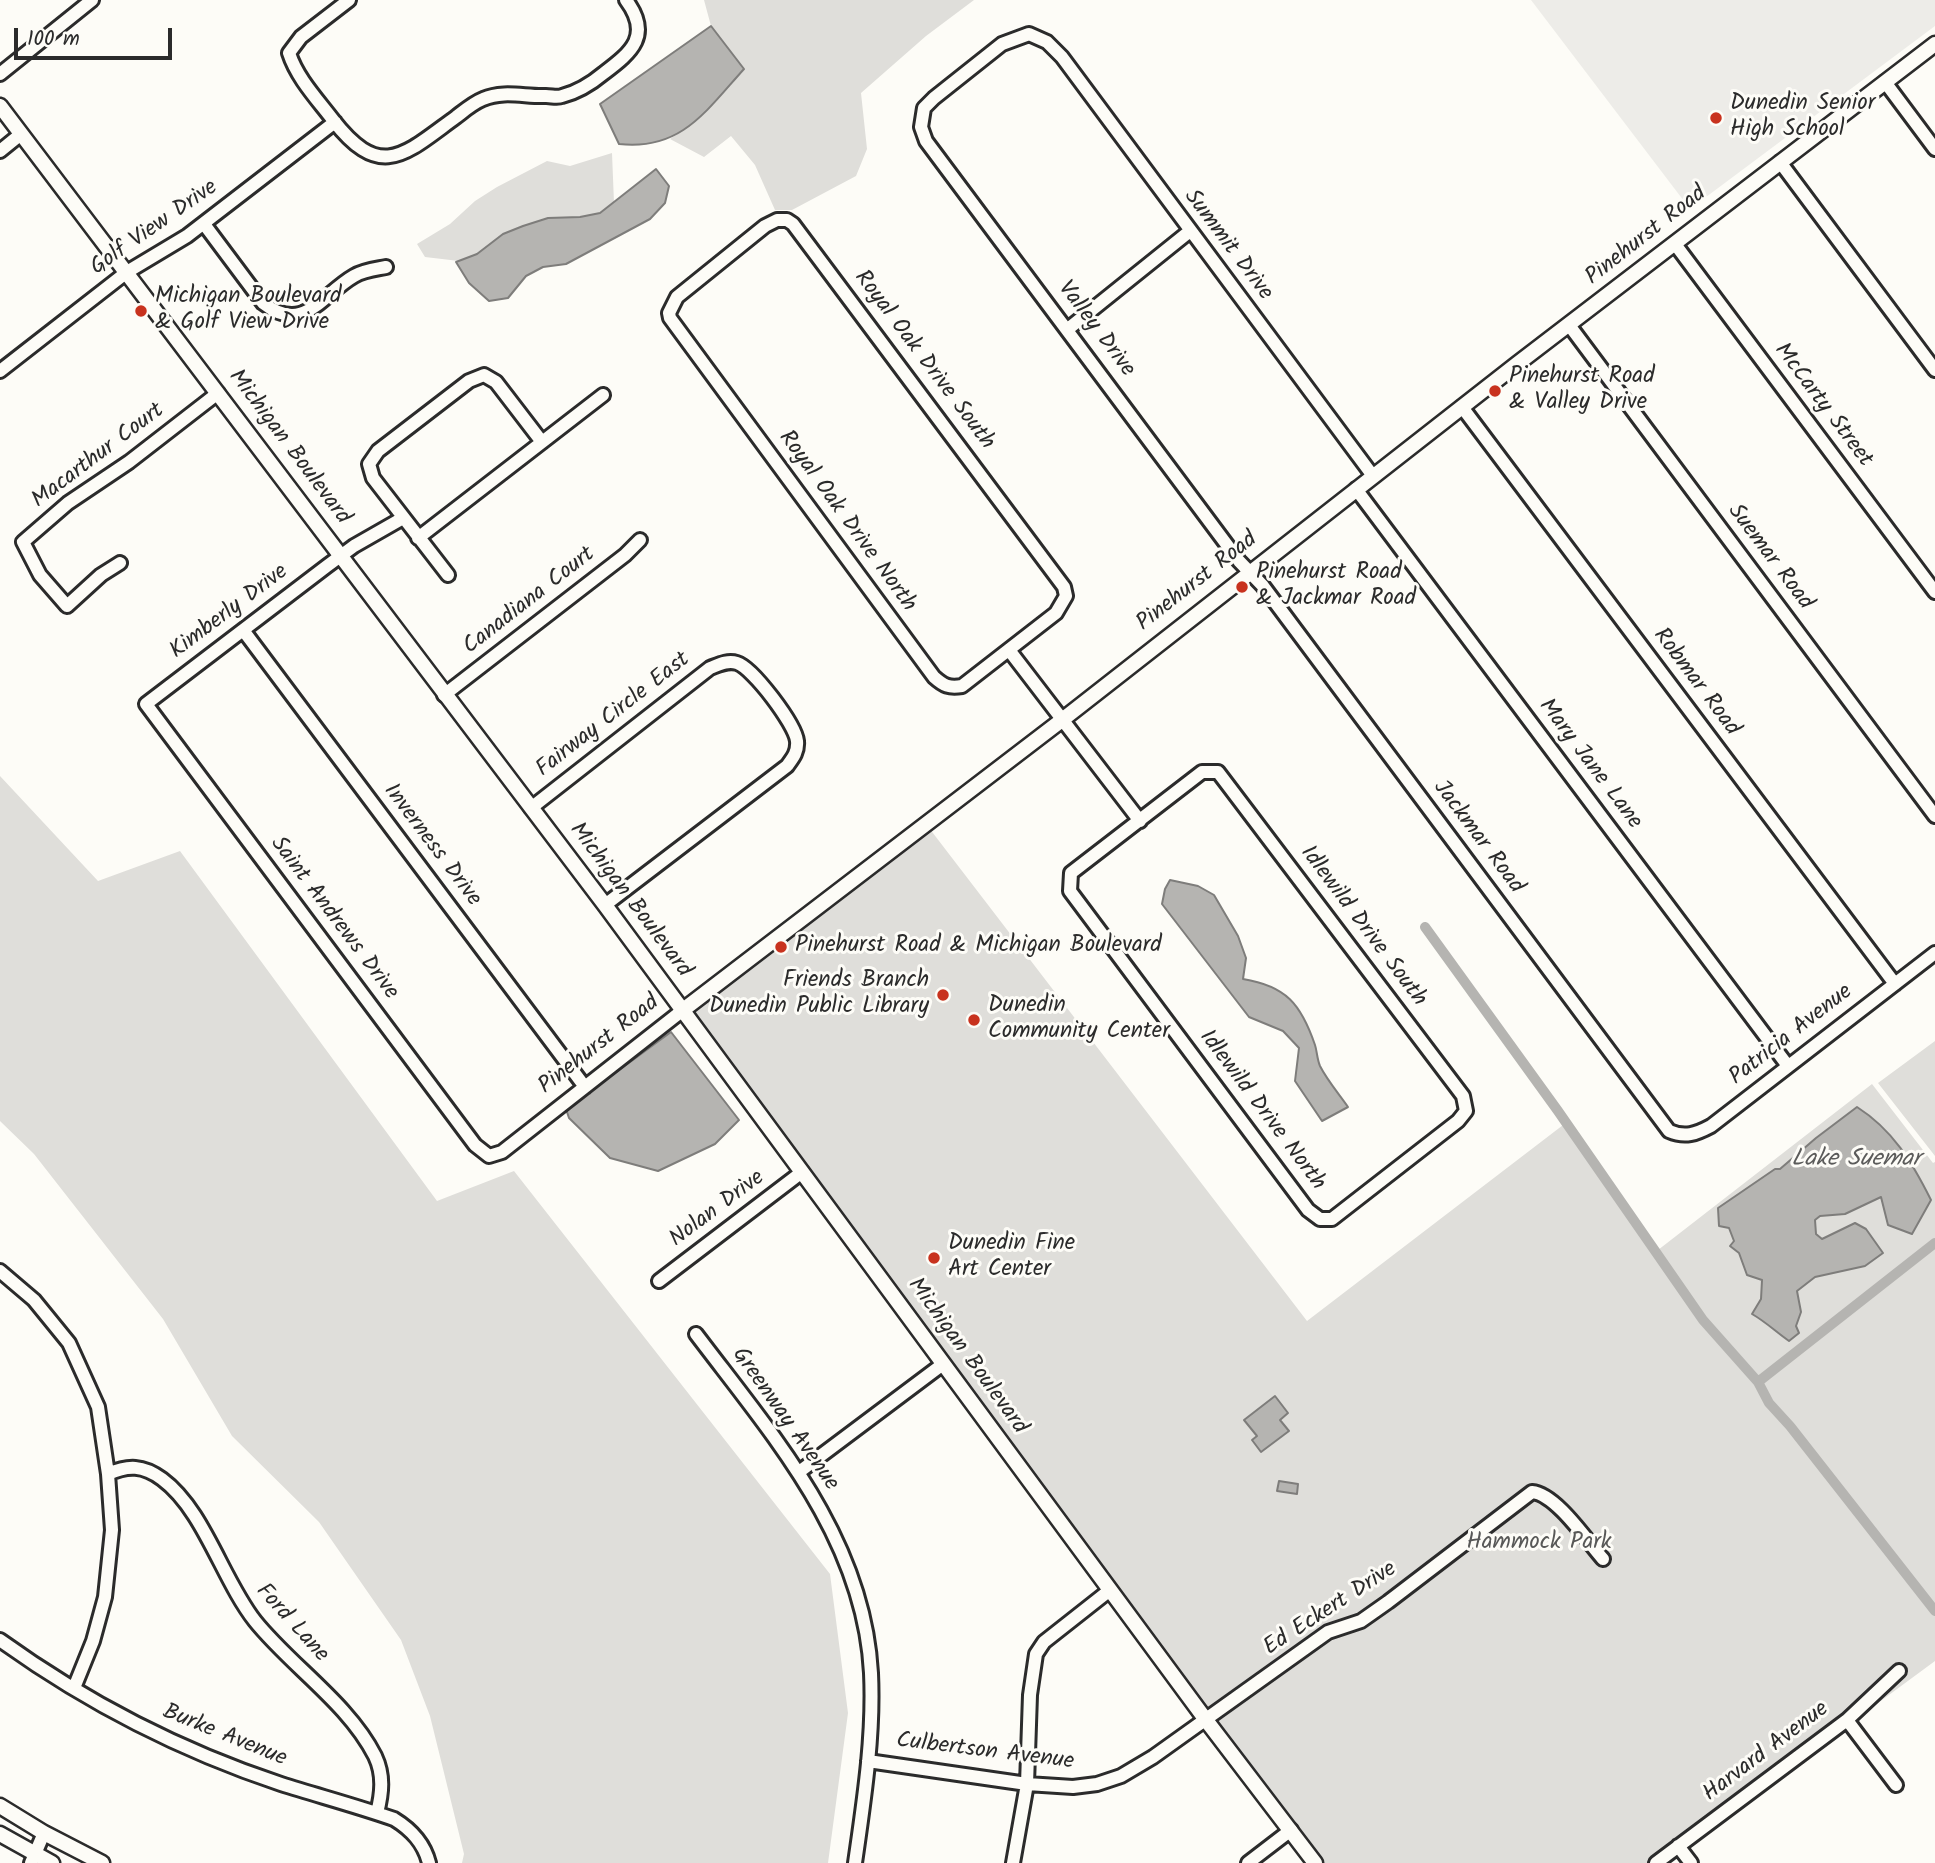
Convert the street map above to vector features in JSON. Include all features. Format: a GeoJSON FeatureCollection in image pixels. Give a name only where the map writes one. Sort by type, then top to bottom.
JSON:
{"type":"FeatureCollection","features":[{"type":"Feature","properties":{"kind":"street"},"geometry":{"type":"LineString","coordinates":[[0,74],[92,0]]}},
{"type":"Feature","properties":{"kind":"street"},"geometry":{"type":"LineString","coordinates":[[349,0],[301,37],[289,53],[299,74],[349,140],[366,153],[385,158],[413,149],[480,100],[505,93],[560,97],[582,88],[626,56],[635,46],[639,33],[638,19],[626,0]]}},
{"type":"Feature","properties":{"kind":"street","name":"Summit Drive"},"geometry":{"type":"LineString","coordinates":[[924,108],[1002,44],[1029,34],[1047,41],[1062,57],[1373,476]]}},
{"type":"Feature","properties":{"kind":"street","name":"Pinehurst Road"},"geometry":{"type":"LineString","coordinates":[[489,1156],[502,1152],[1462,407],[1935,44]]}},
{"type":"Feature","properties":{"kind":"street"},"geometry":{"type":"LineString","coordinates":[[1885,82],[1935,149]]}},
{"type":"Feature","properties":{"kind":"street","name":"Michigan Boulevard"},"geometry":{"type":"LineString","coordinates":[[0,106],[605,905],[1206,1720],[1315,1863]]}},
{"type":"Feature","properties":{"kind":"street","name":"Valley Drive"},"geometry":{"type":"LineString","coordinates":[[924,108],[921,127],[926,141],[1239,561],[1250,571]]}},
{"type":"Feature","properties":{"kind":"street","name":"Golf View Drive"},"geometry":{"type":"LineString","coordinates":[[0,371],[127,272],[204,224],[335,122]]}},
{"type":"Feature","properties":{"kind":"street"},"geometry":{"type":"LineString","coordinates":[[0,150],[21,134]]}},
{"type":"Feature","properties":{"kind":"street"},"geometry":{"type":"LineString","coordinates":[[1780,162],[1935,370]]}},
{"type":"Feature","properties":{"kind":"street","name":"Royal Oak Drive South"},"geometry":{"type":"LineString","coordinates":[[670,318],[669,313],[677,297],[765,226],[777,220],[787,220],[793,224],[1064,587],[1066,596],[1056,613],[1009,650]]}},
{"type":"Feature","properties":{"kind":"street"},"geometry":{"type":"LineString","coordinates":[[204,224],[263,303],[287,316],[301,315],[313,309],[354,276],[386,267]]}},
{"type":"Feature","properties":{"kind":"street"},"geometry":{"type":"LineString","coordinates":[[1068,329],[1190,231]]}},
{"type":"Feature","properties":{"kind":"street","name":"McCarty Street"},"geometry":{"type":"LineString","coordinates":[[1675,244],[1935,592]]}},
{"type":"Feature","properties":{"kind":"street","name":"Royal Oak Drive North"},"geometry":{"type":"LineString","coordinates":[[670,318],[934,677],[944,686],[952,688],[962,685],[1009,650]]}},
{"type":"Feature","properties":{"kind":"street","name":"Suemar Road"},"geometry":{"type":"LineString","coordinates":[[1569,325],[1935,816]]}},
{"type":"Feature","properties":{"kind":"street"},"geometry":{"type":"LineString","coordinates":[[448,575],[373,478],[369,464],[378,452],[469,381],[484,375],[496,382],[542,442]]}},
{"type":"Feature","properties":{"kind":"street","name":"Macarthur Court"},"geometry":{"type":"LineString","coordinates":[[120,562],[101,575],[67,606],[40,575],[23,542],[68,503],[129,462],[218,393]]}},
{"type":"Feature","properties":{"kind":"street"},"geometry":{"type":"LineString","coordinates":[[418,538],[603,395]]}},
{"type":"Feature","properties":{"kind":"street","name":"Robmar Road"},"geometry":{"type":"LineString","coordinates":[[1462,407],[1895,984]]}},
{"type":"Feature","properties":{"kind":"street","name":"Mary Jane Lane"},"geometry":{"type":"LineString","coordinates":[[1356,489],[1788,1066]]}},
{"type":"Feature","properties":{"kind":"street","name":"Kimberly Drive"},"geometry":{"type":"LineString","coordinates":[[146,705],[341,556],[403,518]]}},
{"type":"Feature","properties":{"kind":"street","name":"Canadiana Court"},"geometry":{"type":"LineString","coordinates":[[444,695],[625,555],[640,540]]}},
{"type":"Feature","properties":{"kind":"street","name":"Jackmar Road"},"geometry":{"type":"LineString","coordinates":[[1250,571],[1669,1131]]}},
{"type":"Feature","properties":{"kind":"street","name":"Inverness Drive"},"geometry":{"type":"LineString","coordinates":[[243,630],[585,1087]]}},
{"type":"Feature","properties":{"kind":"street"},"geometry":{"type":"LineString","coordinates":[[1009,650],[1140,821]]}},
{"type":"Feature","properties":{"kind":"street","name":"Fairway Circle East"},"geometry":{"type":"LineString","coordinates":[[531,807],[710,668],[726,662],[746,668],[788,720],[797,742],[795,755],[787,766],[605,905]]}},
{"type":"Feature","properties":{"kind":"street","name":"Saint Andrews Drive"},"geometry":{"type":"LineString","coordinates":[[146,705],[475,1145],[489,1156]]}},
{"type":"Feature","properties":{"kind":"street","name":"Idlewild Drive South"},"geometry":{"type":"LineString","coordinates":[[1140,821],[1202,772],[1218,772],[1463,1096],[1466,1111],[1458,1121],[1332,1219],[1320,1219]]}},
{"type":"Feature","properties":{"kind":"street","name":"Idlewild Drive North"},"geometry":{"type":"LineString","coordinates":[[1140,821],[1071,873],[1070,891],[1308,1210],[1320,1219]]}},
{"type":"Feature","properties":{"kind":"street","name":"Patricia Avenue"},"geometry":{"type":"LineString","coordinates":[[1669,1131],[1688,1135],[1711,1126],[1935,953]]}},
{"type":"Feature","properties":{"kind":"street","name":"Nolan Drive"},"geometry":{"type":"LineString","coordinates":[[659,1281],[802,1172]]}},
{"type":"Feature","properties":{"kind":"street"},"geometry":{"type":"LineString","coordinates":[[0,1271],[34,1300],[69,1343],[97,1407],[108,1474],[112,1530],[105,1597],[93,1641],[74,1688]]}},
{"type":"Feature","properties":{"kind":"street","name":"Greenway Avenue"},"geometry":{"type":"LineString","coordinates":[[696,1334],[799,1472],[837,1539],[852,1578],[863,1622],[872,1706],[855,1863]]}},
{"type":"Feature","properties":{"kind":"street"},"geometry":{"type":"LineString","coordinates":[[799,1472],[943,1364]]}},
{"type":"Feature","properties":{"kind":"street","name":"Ford Lane"},"geometry":{"type":"LineString","coordinates":[[108,1474],[124,1467],[138,1467],[150,1471],[164,1480],[181,1499],[198,1521],[226,1577],[256,1622],[338,1706],[374,1755],[381,1773],[382,1792],[377,1813]]}},
{"type":"Feature","properties":{"kind":"street","name":"Ed Eckert Drive"},"geometry":{"type":"LineString","coordinates":[[1206,1720],[1328,1633],[1360,1620],[1388,1602],[1532,1492],[1540,1493],[1555,1503],[1603,1559]]}},
{"type":"Feature","properties":{"kind":"street"},"geometry":{"type":"LineString","coordinates":[[1013,1863],[1027,1784],[1030,1695],[1036,1654],[1044,1642],[1110,1590]]}},
{"type":"Feature","properties":{"kind":"street","name":"Burke Avenue"},"geometry":{"type":"LineString","coordinates":[[0,1640],[74,1688],[177,1743],[280,1783],[377,1813],[408,1827],[419,1840],[429,1863]]}},
{"type":"Feature","properties":{"kind":"street","name":"Harvard Avenue"},"geometry":{"type":"LineString","coordinates":[[1656,1863],[1847,1720],[1899,1671]]}},
{"type":"Feature","properties":{"kind":"street","name":"Culbertson Avenue"},"geometry":{"type":"LineString","coordinates":[[868,1760],[1027,1784],[1073,1787],[1097,1784],[1121,1776],[1206,1720]]}},
{"type":"Feature","properties":{"kind":"street"},"geometry":{"type":"LineString","coordinates":[[1847,1720],[1895,1785]]}},
{"type":"Feature","properties":{"kind":"street"},"geometry":{"type":"LineString","coordinates":[[0,1806],[44,1833],[102,1863]]}},
{"type":"Feature","properties":{"kind":"street"},"geometry":{"type":"LineString","coordinates":[[1248,1863],[1290,1830]]}},
{"type":"Feature","properties":{"kind":"street"},"geometry":{"type":"LineString","coordinates":[[33,1859],[44,1833]]}},
{"type":"Feature","properties":{"kind":"street"},"geometry":{"type":"LineString","coordinates":[[0,1834],[33,1859],[51,1863]]}},
{"type":"Feature","properties":{"kind":"street"},"geometry":{"type":"LineString","coordinates":[[1678,1846],[1691,1863]]}},
{"type":"Feature","properties":{"kind":"shaded area","name":"Dunedin Senior High School"},"geometry":{"type":"Polygon","coordinates":[[[1531,0],[1935,0],[1935,26],[1690,209],[1531,0]]]}},
{"type":"Feature","properties":{"kind":"green space"},"geometry":{"type":"Polygon","coordinates":[[[704,0],[974,0],[926,36],[861,93],[867,149],[856,176],[792,210],[775,210],[755,165],[731,136],[704,157],[670,139],[701,117],[744,70],[711,26],[704,0]]]}},
{"type":"Feature","properties":{"kind":"green space"},"geometry":{"type":"Polygon","coordinates":[[[612,153],[614,203],[600,213],[548,218],[523,226],[503,234],[477,254],[459,261],[425,257],[417,244],[450,224],[475,201],[547,161],[570,166],[612,153]]]}},
{"type":"Feature","properties":{"kind":"green space"},"geometry":{"type":"Polygon","coordinates":[[[0,776],[98,881],[180,851],[437,1201],[514,1171],[830,1574],[848,1713],[828,1863],[462,1863],[464,1854],[430,1716],[401,1640],[319,1522],[232,1436],[163,1319],[34,1154],[0,1121],[0,776]]]}},
{"type":"Feature","properties":{"kind":"green space","name":"Hammock Park"},"geometry":{"type":"Polygon","coordinates":[[[926,824],[1307,1321],[1567,1122],[1658,1250],[1872,1084],[1933,1163],[1935,1162],[1935,1661],[1661,1863],[1317,1863],[683,1010],[926,824]]]}},
{"type":"Feature","properties":{"kind":"green space"},"geometry":{"type":"Polygon","coordinates":[[[1935,1041],[1935,1156],[1878,1083],[1935,1041]]]}},
{"type":"Feature","properties":{"kind":"water"},"geometry":{"type":"Polygon","coordinates":[[[711,26],[744,69],[704,113],[676,134],[641,145],[619,144],[600,104],[711,26]]]}},
{"type":"Feature","properties":{"kind":"water"},"geometry":{"type":"Polygon","coordinates":[[[656,169],[669,186],[665,203],[650,219],[566,264],[543,267],[526,276],[508,298],[489,301],[469,283],[456,262],[477,254],[503,234],[523,226],[548,218],[600,213],[656,169]]]}},
{"type":"Feature","properties":{"kind":"water"},"geometry":{"type":"Polygon","coordinates":[[[1170,880],[1198,886],[1214,895],[1238,936],[1246,958],[1243,979],[1270,986],[1290,999],[1310,1031],[1320,1066],[1348,1107],[1322,1121],[1295,1081],[1299,1048],[1283,1031],[1249,1017],[1162,904],[1170,880]]]}},
{"type":"Feature","properties":{"kind":"water"},"geometry":{"type":"Polygon","coordinates":[[[671,1032],[739,1120],[715,1144],[658,1171],[610,1158],[569,1118],[566,1109],[671,1032]]]}},
{"type":"Feature","properties":{"kind":"water","name":"Lake Suemar"},"geometry":{"type":"Polygon","coordinates":[[[1857,1107],[1881,1126],[1900,1148],[1931,1200],[1912,1234],[1888,1225],[1881,1197],[1845,1214],[1820,1216],[1815,1220],[1816,1234],[1822,1239],[1855,1223],[1866,1229],[1883,1253],[1865,1266],[1815,1277],[1797,1291],[1801,1312],[1796,1326],[1799,1333],[1789,1341],[1752,1314],[1761,1299],[1762,1280],[1747,1275],[1739,1253],[1730,1246],[1734,1241],[1729,1228],[1719,1226],[1718,1208],[1775,1169],[1780,1169],[1857,1107]]]}},
{"type":"Feature","properties":{"kind":"water"},"geometry":{"type":"Polygon","coordinates":[[[1275,1396],[1288,1413],[1280,1420],[1289,1431],[1261,1452],[1252,1440],[1257,1436],[1244,1420],[1275,1396]]]}},
{"type":"Feature","properties":{"kind":"water"},"geometry":{"type":"Polygon","coordinates":[[[1279,1481],[1298,1484],[1297,1494],[1277,1491],[1279,1481]]]}},
{"type":"Feature","properties":{"kind":"waterway"},"geometry":{"type":"LineString","coordinates":[[1425,927],[1558,1111],[1703,1320],[1758,1382],[1769,1403],[1935,1611]]}},
{"type":"Feature","properties":{"kind":"waterway"},"geometry":{"type":"LineString","coordinates":[[1758,1382],[1935,1243]]}},
{"type":"Feature","properties":{"kind":"place","name":"Dunedin Senior High School"},"geometry":{"type":"Point","coordinates":[1716,118]}},
{"type":"Feature","properties":{"kind":"place","name":"Michigan Boulevard & Golf View Drive"},"geometry":{"type":"Point","coordinates":[141,311]}},
{"type":"Feature","properties":{"kind":"place","name":"Pinehurst Road & Valley Drive"},"geometry":{"type":"Point","coordinates":[1495,391]}},
{"type":"Feature","properties":{"kind":"place","name":"Pinehurst Road & Jackmar Road"},"geometry":{"type":"Point","coordinates":[1242,587]}},
{"type":"Feature","properties":{"kind":"place","name":"Pinehurst Road & Michigan Boulevard"},"geometry":{"type":"Point","coordinates":[781,947]}},
{"type":"Feature","properties":{"kind":"place","name":"Friends Branch Dunedin Public Library"},"geometry":{"type":"Point","coordinates":[943,995]}},
{"type":"Feature","properties":{"kind":"place","name":"Dunedin Community Center"},"geometry":{"type":"Point","coordinates":[974,1020]}},
{"type":"Feature","properties":{"kind":"place","name":"Dunedin Fine Art Center"},"geometry":{"type":"Point","coordinates":[934,1258]}}]}
